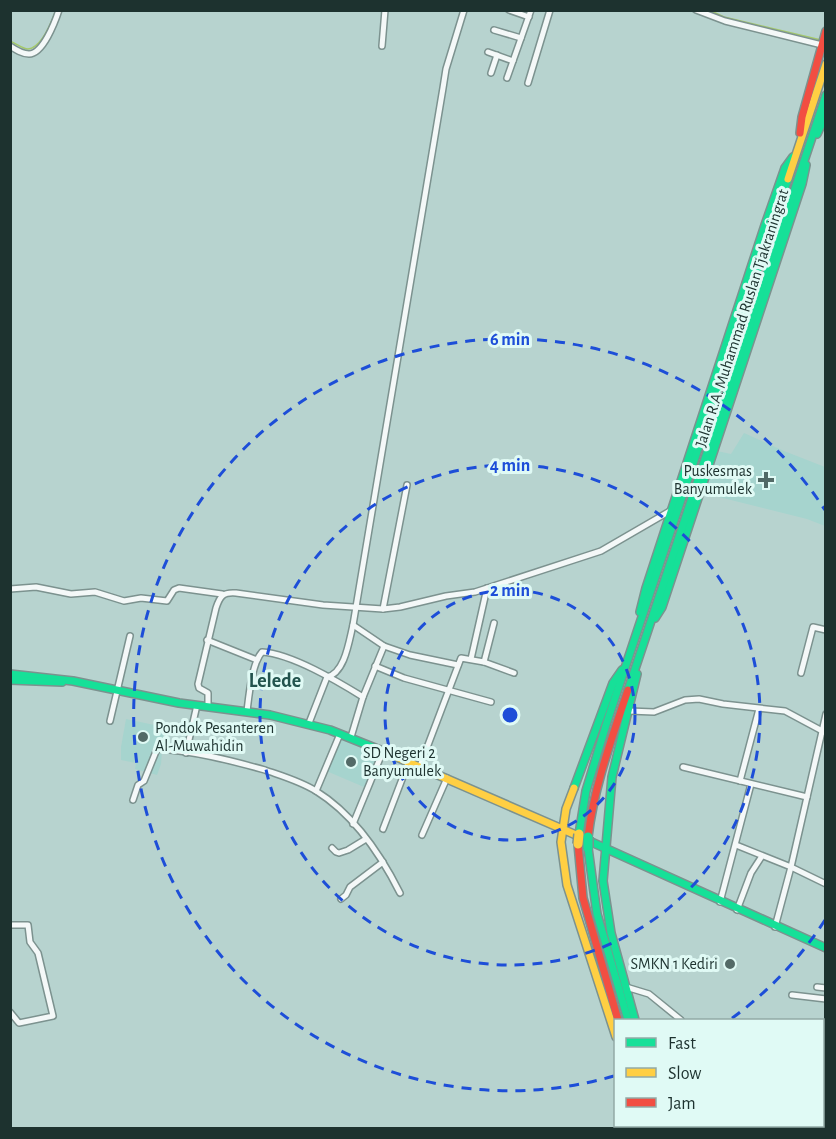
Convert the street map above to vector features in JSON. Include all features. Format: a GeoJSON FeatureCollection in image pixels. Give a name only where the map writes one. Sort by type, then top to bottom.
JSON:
{"type":"FeatureCollection","features":[{"type":"Feature","properties":{"kind":"main road","name":"Jalan R.A. Muhammad Ruslan Tjakraningrat"},"geometry":{"type":"LineString","coordinates":[[805,143],[802,117],[823,39]]}},
{"type":"Feature","properties":{"kind":"main road","name":"Jalan R.A. Muhammad Ruslan Tjakraningrat"},"geometry":{"type":"LineString","coordinates":[[805,143],[825,64]]}},
{"type":"Feature","properties":{"kind":"main road","name":"Jalan R.A. Muhammad Ruslan Tjakraningrat"},"geometry":{"type":"LineString","coordinates":[[618,1019],[583,898],[583,841],[588,783],[640,621],[800,156],[825,95]]}},
{"type":"Feature","properties":{"kind":"main road","name":"Jalan R.A. Muhammad Ruslan Tjakraningrat"},"geometry":{"type":"LineString","coordinates":[[805,143],[825,114]]}},
{"type":"Feature","properties":{"kind":"main road","name":"Jalan R.A. Muhammad Ruslan Tjakraningrat"},"geometry":{"type":"LineString","coordinates":[[640,621],[645,588],[784,171],[800,156]]}},
{"type":"Feature","properties":{"kind":"main road","name":"Jalan R.A. Muhammad Ruslan Tjakraningrat"},"geometry":{"type":"LineString","coordinates":[[628,1019],[595,909],[583,841],[596,792],[800,156]]}},
{"type":"Feature","properties":{"kind":"main road","name":"Jalan R.A. Muhammad Ruslan Tjakraningrat"},"geometry":{"type":"LineString","coordinates":[[635,1019],[604,898],[603,881],[612,777],[636,684],[638,663]]}},
{"type":"Feature","properties":{"kind":"main road","name":"Jalan R.A. Muhammad Ruslan Tjakraningrat"},"geometry":{"type":"LineString","coordinates":[[614,1034],[567,885],[562,861],[562,828],[576,781],[613,683],[627,664]]}},
{"type":"Feature","properties":{"kind":"main road"},"geometry":{"type":"LineString","coordinates":[[11,677],[52,683],[73,681],[117,688],[169,702],[247,711],[309,723],[351,737],[409,761],[825,948]]}},
{"type":"Feature","properties":{"kind":"street"},"geometry":{"type":"LineString","coordinates":[[10,46],[26,54],[35,52],[49,34],[59,10]]}},
{"type":"Feature","properties":{"kind":"street"},"geometry":{"type":"LineString","coordinates":[[382,46],[385,10]]}},
{"type":"Feature","properties":{"kind":"street"},"geometry":{"type":"LineString","coordinates":[[327,677],[332,676],[339,668],[353,625],[446,69],[464,10]]}},
{"type":"Feature","properties":{"kind":"street"},"geometry":{"type":"LineString","coordinates":[[507,78],[530,14],[510,10]]}},
{"type":"Feature","properties":{"kind":"street"},"geometry":{"type":"LineString","coordinates":[[528,83],[550,10]]}},
{"type":"Feature","properties":{"kind":"street"},"geometry":{"type":"LineString","coordinates":[[696,10],[733,24],[823,39]]}},
{"type":"Feature","properties":{"kind":"street"},"geometry":{"type":"LineString","coordinates":[[494,30],[521,38]]}},
{"type":"Feature","properties":{"kind":"street"},"geometry":{"type":"LineString","coordinates":[[488,52],[513,60]]}},
{"type":"Feature","properties":{"kind":"street"},"geometry":{"type":"LineString","coordinates":[[491,73],[497,55]]}},
{"type":"Feature","properties":{"kind":"street"},"geometry":{"type":"LineString","coordinates":[[383,609],[406,485]]}},
{"type":"Feature","properties":{"kind":"street"},"geometry":{"type":"LineString","coordinates":[[10,589],[36,587],[71,594],[95,592],[124,601],[141,598],[167,601],[174,590],[179,588],[323,605],[383,609],[466,594],[601,550],[670,511]]}},
{"type":"Feature","properties":{"kind":"street"},"geometry":{"type":"LineString","coordinates":[[471,659],[487,588]]}},
{"type":"Feature","properties":{"kind":"street"},"geometry":{"type":"LineString","coordinates":[[208,706],[208,693],[198,686],[213,617],[222,594]]}},
{"type":"Feature","properties":{"kind":"street"},"geometry":{"type":"LineString","coordinates":[[484,662],[494,623]]}},
{"type":"Feature","properties":{"kind":"street"},"geometry":{"type":"LineString","coordinates":[[353,625],[384,646],[410,655],[458,665]]}},
{"type":"Feature","properties":{"kind":"street"},"geometry":{"type":"LineString","coordinates":[[801,673],[813,626],[825,630]]}},
{"type":"Feature","properties":{"kind":"street"},"geometry":{"type":"LineString","coordinates":[[110,721],[130,636]]}},
{"type":"Feature","properties":{"kind":"street"},"geometry":{"type":"LineString","coordinates":[[207,640],[258,660]]}},
{"type":"Feature","properties":{"kind":"street"},"geometry":{"type":"LineString","coordinates":[[351,737],[363,698],[384,646]]}},
{"type":"Feature","properties":{"kind":"street"},"geometry":{"type":"LineString","coordinates":[[247,711],[261,652],[269,652],[293,661],[363,698]]}},
{"type":"Feature","properties":{"kind":"street"},"geometry":{"type":"LineString","coordinates":[[420,766],[461,658],[484,662],[514,673]]}},
{"type":"Feature","properties":{"kind":"street"},"geometry":{"type":"LineString","coordinates":[[375,666],[404,678],[491,702]]}},
{"type":"Feature","properties":{"kind":"street"},"geometry":{"type":"LineString","coordinates":[[309,723],[327,677]]}},
{"type":"Feature","properties":{"kind":"street"},"geometry":{"type":"LineString","coordinates":[[629,711],[654,712],[686,700],[699,699],[787,712],[824,732]]}},
{"type":"Feature","properties":{"kind":"street"},"geometry":{"type":"LineString","coordinates":[[186,753],[197,705]]}},
{"type":"Feature","properties":{"kind":"street"},"geometry":{"type":"LineString","coordinates":[[740,781],[759,709]]}},
{"type":"Feature","properties":{"kind":"street"},"geometry":{"type":"LineString","coordinates":[[775,927],[824,732],[825,714]]}},
{"type":"Feature","properties":{"kind":"street"},"geometry":{"type":"LineString","coordinates":[[316,791],[340,734]]}},
{"type":"Feature","properties":{"kind":"street"},"geometry":{"type":"LineString","coordinates":[[133,800],[138,785],[144,781],[156,749],[212,755],[278,774],[316,791],[353,824],[383,862],[400,893]]}},
{"type":"Feature","properties":{"kind":"street"},"geometry":{"type":"LineString","coordinates":[[353,824],[383,751]]}},
{"type":"Feature","properties":{"kind":"street"},"geometry":{"type":"LineString","coordinates":[[383,829],[409,761]]}},
{"type":"Feature","properties":{"kind":"street"},"geometry":{"type":"LineString","coordinates":[[683,767],[807,797]]}},
{"type":"Feature","properties":{"kind":"street"},"geometry":{"type":"LineString","coordinates":[[422,835],[447,778]]}},
{"type":"Feature","properties":{"kind":"street"},"geometry":{"type":"LineString","coordinates":[[720,902],[751,784]]}},
{"type":"Feature","properties":{"kind":"street"},"geometry":{"type":"LineString","coordinates":[[332,848],[341,853],[366,839]]}},
{"type":"Feature","properties":{"kind":"street"},"geometry":{"type":"LineString","coordinates":[[736,845],[791,867],[825,884]]}},
{"type":"Feature","properties":{"kind":"street"},"geometry":{"type":"LineString","coordinates":[[737,910],[751,873],[762,856]]}},
{"type":"Feature","properties":{"kind":"street"},"geometry":{"type":"LineString","coordinates":[[341,899],[350,887],[383,862]]}},
{"type":"Feature","properties":{"kind":"street"},"geometry":{"type":"LineString","coordinates":[[10,925],[28,925],[30,942],[38,953],[53,1016],[23,1023],[16,1021],[10,1012]]}},
{"type":"Feature","properties":{"kind":"street"},"geometry":{"type":"LineString","coordinates":[[627,987],[649,994],[680,1019]]}},
{"type":"Feature","properties":{"kind":"street"},"geometry":{"type":"LineString","coordinates":[[817,987],[825,988]]}},
{"type":"Feature","properties":{"kind":"street"},"geometry":{"type":"LineString","coordinates":[[792,995],[825,999]]}},
{"type":"Feature","properties":{"kind":"street"},"geometry":{"type":"LineString","coordinates":[[824,1053],[825,1064]]}},
{"type":"Feature","properties":{"kind":"shaded area","name":"Puskesmas Banyumulek"},"geometry":{"type":"Polygon","coordinates":[[[744,433],[825,467],[825,526],[807,519],[703,493],[717,451],[731,454],[744,433]]]}},
{"type":"Feature","properties":{"kind":"shaded area","name":"Pondok Pesanteren Al-Muwahidin"},"geometry":{"type":"Polygon","coordinates":[[[126,719],[164,727],[161,764],[157,775],[135,769],[136,763],[121,760],[126,719]]]}},
{"type":"Feature","properties":{"kind":"shaded area","name":"SD Negeri 2 Banyumulek"},"geometry":{"type":"Polygon","coordinates":[[[338,736],[379,753],[364,787],[324,770],[338,736]]]}},
{"type":"Feature","properties":{"kind":"waterway"},"geometry":{"type":"LineString","coordinates":[[10,41],[26,49],[38,44],[46,33],[56,10]]}},
{"type":"Feature","properties":{"kind":"waterway"},"geometry":{"type":"LineString","coordinates":[[709,10],[724,17],[821,40]]}},
{"type":"Feature","properties":{"kind":"traffic: fast"},"geometry":{"type":"LineString","coordinates":[[628,690],[826,95]]}},
{"type":"Feature","properties":{"kind":"traffic: fast"},"geometry":{"type":"LineString","coordinates":[[817,134],[826,114]]}},
{"type":"Feature","properties":{"kind":"traffic: fast"},"geometry":{"type":"LineString","coordinates":[[640,612],[765,225],[785,168],[793,157]]}},
{"type":"Feature","properties":{"kind":"traffic: fast"},"geometry":{"type":"LineString","coordinates":[[655,618],[662,607],[802,184],[806,165]]}},
{"type":"Feature","properties":{"kind":"traffic: fast"},"geometry":{"type":"LineString","coordinates":[[579,834],[586,791],[606,725],[788,179]]}},
{"type":"Feature","properties":{"kind":"traffic: fast"},"geometry":{"type":"LineString","coordinates":[[574,788],[613,683],[622,670]]}},
{"type":"Feature","properties":{"kind":"traffic: fast"},"geometry":{"type":"LineString","coordinates":[[10,674],[73,681],[179,703],[270,715],[330,730],[385,752]]}},
{"type":"Feature","properties":{"kind":"traffic: fast"},"geometry":{"type":"LineString","coordinates":[[635,1019],[611,933],[603,881],[612,777],[637,674]]}},
{"type":"Feature","properties":{"kind":"traffic: fast"},"geometry":{"type":"LineString","coordinates":[[10,680],[62,682]]}},
{"type":"Feature","properties":{"kind":"traffic: fast"},"geometry":{"type":"LineString","coordinates":[[576,835],[826,948]]}},
{"type":"Feature","properties":{"kind":"traffic: fast"},"geometry":{"type":"LineString","coordinates":[[588,837],[588,848]]}},
{"type":"Feature","properties":{"kind":"traffic: fast"},"geometry":{"type":"LineString","coordinates":[[588,848],[597,914],[628,1019]]}},
{"type":"Feature","properties":{"kind":"traffic: slow"},"geometry":{"type":"LineString","coordinates":[[788,179],[826,64]]}},
{"type":"Feature","properties":{"kind":"traffic: slow"},"geometry":{"type":"LineString","coordinates":[[385,752],[576,835]]}},
{"type":"Feature","properties":{"kind":"traffic: slow"},"geometry":{"type":"LineString","coordinates":[[574,788],[566,809],[561,842],[567,885],[614,1031]]}},
{"type":"Feature","properties":{"kind":"traffic: slow"},"geometry":{"type":"LineString","coordinates":[[578,844],[579,834]]}},
{"type":"Feature","properties":{"kind":"traffic: jam"},"geometry":{"type":"LineString","coordinates":[[800,133],[802,117],[826,31]]}},
{"type":"Feature","properties":{"kind":"traffic: jam"},"geometry":{"type":"LineString","coordinates":[[588,837],[599,781],[628,690]]}},
{"type":"Feature","properties":{"kind":"traffic: jam"},"geometry":{"type":"LineString","coordinates":[[578,844],[583,898],[618,1019]]}},
{"type":"Feature","properties":{"kind":"place","name":"Puskesmas Banyumulek"},"geometry":{"type":"Point","coordinates":[766,480]}},
{"type":"Feature","properties":{"kind":"place","name":"Pondok Pesanteren Al-Muwahidin"},"geometry":{"type":"Point","coordinates":[143,737]}},
{"type":"Feature","properties":{"kind":"place","name":"SD Negeri 2 Banyumulek"},"geometry":{"type":"Point","coordinates":[351,762]}},
{"type":"Feature","properties":{"kind":"place","name":"SMKN 1 Kediri"},"geometry":{"type":"Point","coordinates":[730,964]}},
{"type":"Feature","properties":{"kind":"district","name":"Lelede"},"geometry":{"type":"Point","coordinates":[275,681]}}]}
